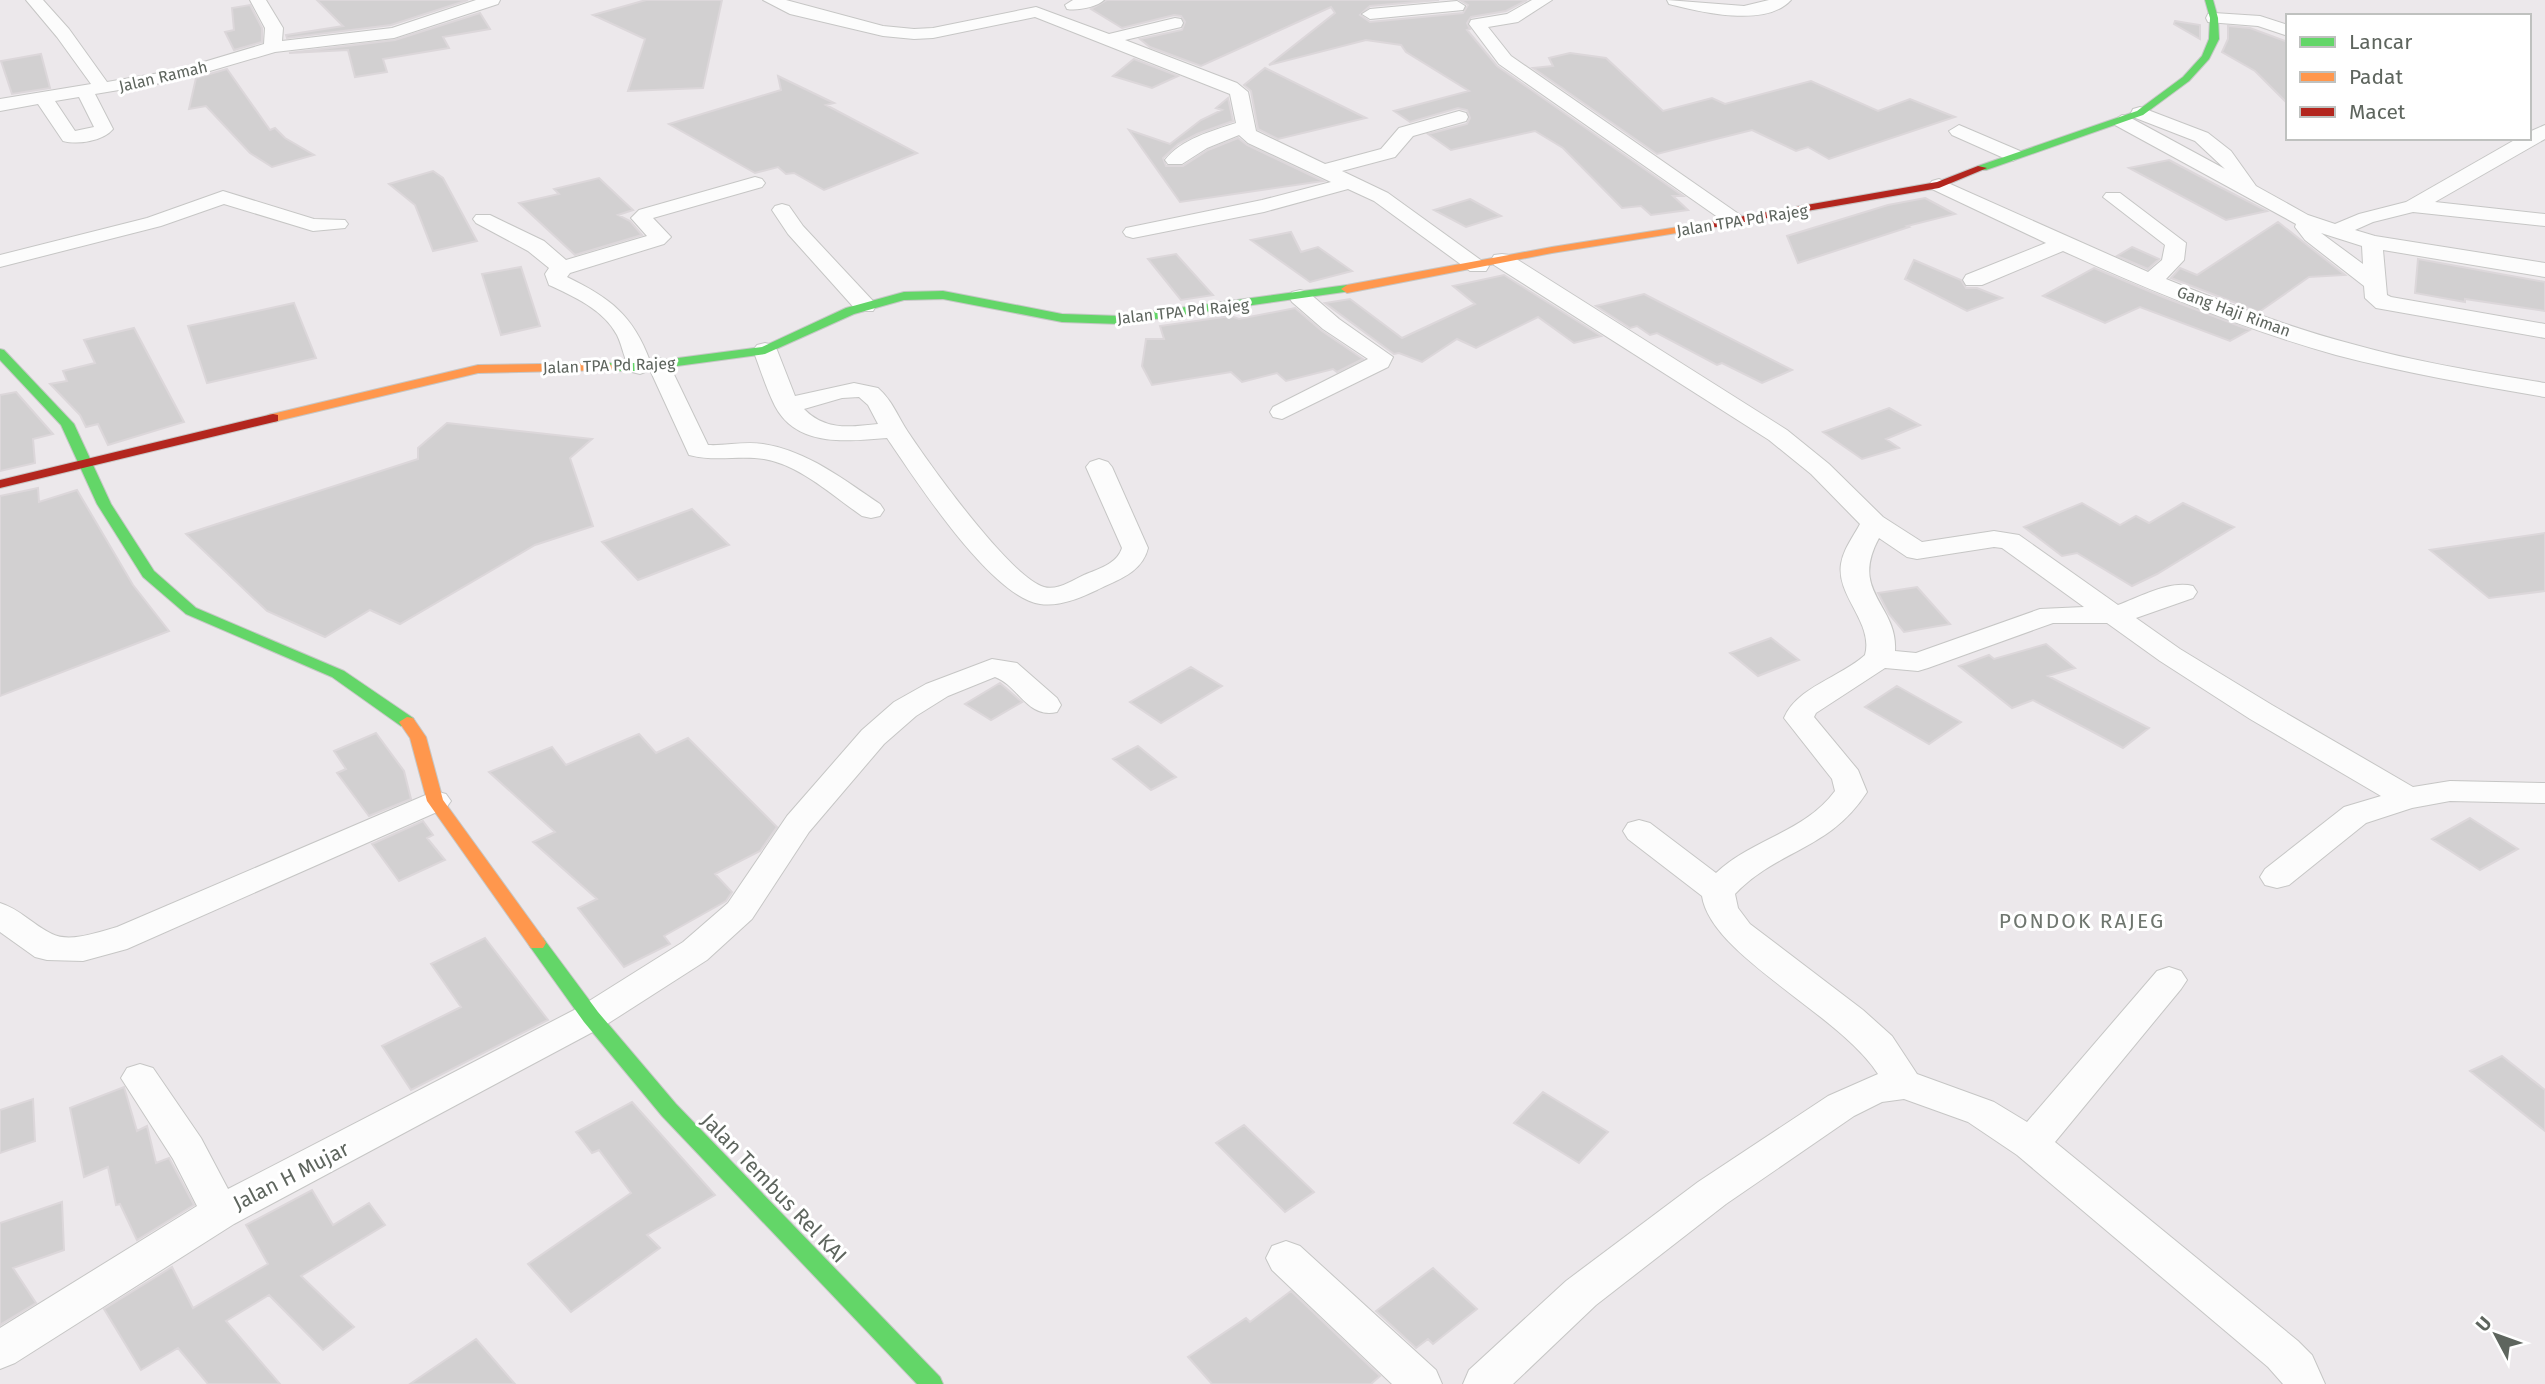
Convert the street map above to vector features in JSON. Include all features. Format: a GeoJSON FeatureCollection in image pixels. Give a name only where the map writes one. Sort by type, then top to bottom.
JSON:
{"type":"FeatureCollection","features":[{"type":"Feature","properties":{"kind":"street"},"geometry":{"type":"LineString","coordinates":[[34,0],[64,33],[94,91],[104,129],[76,138],[68,135],[43,98]]}},
{"type":"Feature","properties":{"kind":"street"},"geometry":{"type":"LineString","coordinates":[[258,0],[274,28],[273,47]]}},
{"type":"Feature","properties":{"kind":"street","name":"Jalan Ramah"},"geometry":{"type":"LineString","coordinates":[[0,105],[179,75],[273,47],[394,33],[492,0]]}},
{"type":"Feature","properties":{"kind":"street"},"geometry":{"type":"LineString","coordinates":[[772,8],[796,10],[883,31],[914,34],[933,33],[1037,12],[1069,2],[1096,0]]}},
{"type":"Feature","properties":{"kind":"street"},"geometry":{"type":"LineString","coordinates":[[1477,24],[1512,18],[1541,0]]}},
{"type":"Feature","properties":{"kind":"street"},"geometry":{"type":"LineString","coordinates":[[1675,0],[1724,10],[1768,6],[1783,0]]}},
{"type":"Feature","properties":{"kind":"street","name":"Jalan TPA Pd Rajeg"},"geometry":{"type":"LineString","coordinates":[[0,484],[478,369],[649,366],[765,350],[814,325],[865,306],[904,296],[943,295],[1062,318],[1120,320],[1300,297],[1939,185],[2013,155],[2131,117],[2186,79],[2206,57],[2214,39],[2214,18],[2209,0]]}},
{"type":"Feature","properties":{"kind":"street"},"geometry":{"type":"LineString","coordinates":[[1370,13],[1454,3],[1477,24],[1505,60],[1736,221]]}},
{"type":"Feature","properties":{"kind":"street"},"geometry":{"type":"LineString","coordinates":[[1037,12],[1239,92],[1247,133],[1255,139],[1353,182],[1403,210],[1778,435],[1820,470],[1874,523],[1917,551],[1994,539],[2010,541],[2204,677],[2408,798]]}},
{"type":"Feature","properties":{"kind":"street"},"geometry":{"type":"LineString","coordinates":[[2214,18],[2260,21],[2286,30]]}},
{"type":"Feature","properties":{"kind":"street"},"geometry":{"type":"LineString","coordinates":[[1110,39],[1175,23]]}},
{"type":"Feature","properties":{"kind":"street"},"geometry":{"type":"LineString","coordinates":[[1546,68],[1561,88],[1559,98]]}},
{"type":"Feature","properties":{"kind":"street"},"geometry":{"type":"LineString","coordinates":[[1324,170],[1388,153],[1395,148],[1399,136],[1409,130],[1460,117]]}},
{"type":"Feature","properties":{"kind":"street"},"geometry":{"type":"LineString","coordinates":[[2131,117],[2250,192],[2301,219],[2371,242],[2545,270]]}},
{"type":"Feature","properties":{"kind":"street"},"geometry":{"type":"LineString","coordinates":[[1175,160],[1189,148],[1205,140],[1245,126]]}},
{"type":"Feature","properties":{"kind":"street"},"geometry":{"type":"LineString","coordinates":[[1959,131],[2013,155]]}},
{"type":"Feature","properties":{"kind":"street"},"geometry":{"type":"LineString","coordinates":[[2336,231],[2366,218],[2413,206],[2529,140]]}},
{"type":"Feature","properties":{"kind":"street"},"geometry":{"type":"LineString","coordinates":[[1133,232],[1264,206],[1353,182]]}},
{"type":"Feature","properties":{"kind":"street"},"geometry":{"type":"LineString","coordinates":[[755,183],[646,214],[641,218],[660,237],[657,240],[562,268],[556,274],[557,280],[603,308],[620,323],[649,366],[698,450],[720,454],[763,451],[779,455],[803,466],[871,510]]}},
{"type":"Feature","properties":{"kind":"street","name":"Gang Haji Riman"},"geometry":{"type":"LineString","coordinates":[[1939,185],[2150,280],[2341,348],[2416,367],[2545,390]]}},
{"type":"Feature","properties":{"kind":"street"},"geometry":{"type":"LineString","coordinates":[[0,261],[154,222],[223,197],[313,225],[338,224]]}},
{"type":"Feature","properties":{"kind":"street"},"geometry":{"type":"LineString","coordinates":[[2113,197],[2175,243],[2175,260],[2150,280]]}},
{"type":"Feature","properties":{"kind":"street"},"geometry":{"type":"LineString","coordinates":[[2413,206],[2545,220]]}},
{"type":"Feature","properties":{"kind":"street"},"geometry":{"type":"LineString","coordinates":[[782,210],[795,230],[865,306]]}},
{"type":"Feature","properties":{"kind":"street"},"geometry":{"type":"LineString","coordinates":[[483,219],[536,246],[562,268]]}},
{"type":"Feature","properties":{"kind":"street"},"geometry":{"type":"LineString","coordinates":[[2301,219],[2312,236],[2375,284]]}},
{"type":"Feature","properties":{"kind":"street"},"geometry":{"type":"LineString","coordinates":[[2371,242],[2375,298],[2384,303],[2545,331]]}},
{"type":"Feature","properties":{"kind":"street"},"geometry":{"type":"LineString","coordinates":[[1974,280],[2063,243]]}},
{"type":"Feature","properties":{"kind":"street"},"geometry":{"type":"LineString","coordinates":[[1282,412],[1380,362],[1381,357],[1331,324],[1300,297]]}},
{"type":"Feature","properties":{"kind":"street"},"geometry":{"type":"LineString","coordinates":[[765,350],[788,406],[810,427],[834,434],[893,429]]}},
{"type":"Feature","properties":{"kind":"street"},"geometry":{"type":"LineString","coordinates":[[0,353],[67,424],[104,504],[148,573],[191,611],[338,674],[403,717],[418,737],[435,801],[127,937],[83,949],[47,948],[0,915]]}},
{"type":"Feature","properties":{"kind":"street"},"geometry":{"type":"LineString","coordinates":[[788,406],[849,390],[862,390],[872,395],[937,491],[993,557],[1026,591],[1038,596],[1066,594],[1116,570],[1135,552],[1100,467]]}},
{"type":"Feature","properties":{"kind":"street"},"geometry":{"type":"LineString","coordinates":[[1718,891],[1738,871],[1809,833],[1843,805],[1851,793],[1847,777],[1799,718],[1803,708],[1878,658],[1882,648],[1881,638],[1859,596],[1853,570],[1874,523]]}},
{"type":"Feature","properties":{"kind":"street"},"geometry":{"type":"LineString","coordinates":[[1878,658],[1918,662],[2050,615],[2116,615],[2183,592]]}},
{"type":"Feature","properties":{"kind":"street","name":"Jalan H Mujar"},"geometry":{"type":"LineString","coordinates":[[0,1350],[220,1212],[591,1017],[695,951],[740,911],[798,824],[873,737],[905,709],[968,676],[1001,667],[1007,669],[1046,705]]}},
{"type":"Feature","properties":{"kind":"street"},"geometry":{"type":"LineString","coordinates":[[2277,877],[2355,815],[2408,798],[2450,791],[2545,793]]}},
{"type":"Feature","properties":{"kind":"street","name":"Jalan Tembus Rel KAI"},"geometry":{"type":"LineString","coordinates":[[435,801],[591,1017],[669,1110],[932,1384]]}},
{"type":"Feature","properties":{"kind":"street"},"geometry":{"type":"LineString","coordinates":[[1639,831],[1718,891],[1721,910],[1738,933],[1860,1028],[1879,1046],[1904,1085]]}},
{"type":"Feature","properties":{"kind":"street"},"geometry":{"type":"LineString","coordinates":[[2031,1144],[2169,981]]}},
{"type":"Feature","properties":{"kind":"street"},"geometry":{"type":"LineString","coordinates":[[141,1078],[187,1149],[220,1212]]}},
{"type":"Feature","properties":{"kind":"street"},"geometry":{"type":"LineString","coordinates":[[1484,1384],[1581,1293],[1712,1193],[1841,1105],[1875,1089],[1904,1085],[1981,1112],[2031,1144],[2283,1354],[2297,1368],[2304,1384]]}},
{"type":"Feature","properties":{"kind":"street"},"geometry":{"type":"LineString","coordinates":[[1286,1258],[1421,1384]]}},
{"type":"Feature","properties":{"kind":"building"},"geometry":{"type":"Polygon","coordinates":[[[317,0],[468,0],[391,25],[287,38],[286,35],[343,26],[317,0]]]}},
{"type":"Feature","properties":{"kind":"building"},"geometry":{"type":"Polygon","coordinates":[[[646,0],[722,0],[703,88],[628,91],[645,39],[593,15],[646,0]]]}},
{"type":"Feature","properties":{"kind":"building"},"geometry":{"type":"Polygon","coordinates":[[[1107,0],[1439,0],[1370,6],[1360,15],[1370,22],[1463,13],[1468,5],[1460,0],[1527,0],[1506,11],[1471,17],[1467,23],[1470,29],[1467,30],[1497,66],[1683,196],[1673,196],[1688,210],[1651,215],[1641,206],[1622,208],[1563,148],[1535,131],[1451,150],[1428,134],[1467,124],[1470,118],[1467,110],[1458,108],[1410,122],[1394,111],[1469,91],[1406,52],[1401,45],[1366,40],[1269,65],[1335,13],[1331,7],[1201,66],[1150,47],[1140,39],[1182,30],[1185,22],[1181,16],[1174,15],[1122,28],[1091,9],[1107,0]]]}},
{"type":"Feature","properties":{"kind":"building"},"geometry":{"type":"Polygon","coordinates":[[[250,5],[262,28],[262,42],[234,50],[225,32],[234,30],[232,8],[250,5]]]}},
{"type":"Feature","properties":{"kind":"building"},"geometry":{"type":"Polygon","coordinates":[[[480,13],[490,29],[443,37],[449,48],[383,59],[387,72],[355,77],[348,50],[289,53],[395,40],[480,13]]]}},
{"type":"Feature","properties":{"kind":"building"},"geometry":{"type":"Polygon","coordinates":[[[2175,21],[2200,25],[2200,39],[2174,24],[2175,21]]]}},
{"type":"Feature","properties":{"kind":"building"},"geometry":{"type":"Polygon","coordinates":[[[2228,26],[2250,28],[2286,41],[2286,102],[2255,71],[2222,52],[2228,39],[2228,26]]]}},
{"type":"Feature","properties":{"kind":"building"},"geometry":{"type":"Polygon","coordinates":[[[1570,53],[1606,58],[1663,111],[1712,98],[1725,104],[1811,81],[1878,111],[1910,99],[1955,117],[1829,159],[1808,147],[1796,151],[1752,130],[1657,154],[1533,68],[1553,66],[1549,58],[1570,53]]]}},
{"type":"Feature","properties":{"kind":"building"},"geometry":{"type":"Polygon","coordinates":[[[41,54],[50,88],[12,94],[1,61],[41,54]]]}},
{"type":"Feature","properties":{"kind":"building"},"geometry":{"type":"Polygon","coordinates":[[[1134,59],[1178,76],[1152,88],[1113,76],[1134,59]]]}},
{"type":"Feature","properties":{"kind":"building"},"geometry":{"type":"Polygon","coordinates":[[[1265,68],[1366,118],[1278,139],[1258,129],[1251,91],[1244,85],[1265,68]]]}},
{"type":"Feature","properties":{"kind":"building"},"geometry":{"type":"Polygon","coordinates":[[[227,69],[270,130],[275,128],[285,138],[314,155],[272,167],[250,153],[206,106],[189,109],[196,78],[227,69]]]}},
{"type":"Feature","properties":{"kind":"building"},"geometry":{"type":"Polygon","coordinates":[[[778,76],[834,103],[826,105],[917,153],[824,190],[794,173],[786,174],[778,167],[755,173],[669,124],[781,90],[778,76]]]}},
{"type":"Feature","properties":{"kind":"building"},"geometry":{"type":"Polygon","coordinates":[[[1228,98],[1233,121],[1178,144],[1163,158],[1166,166],[1183,166],[1208,150],[1238,138],[1247,145],[1323,181],[1180,202],[1129,130],[1170,144],[1201,120],[1222,110],[1216,108],[1228,98]]]}},
{"type":"Feature","properties":{"kind":"building"},"geometry":{"type":"Polygon","coordinates":[[[2169,160],[2267,211],[2226,220],[2129,168],[2169,160]]]}},
{"type":"Feature","properties":{"kind":"building"},"geometry":{"type":"Polygon","coordinates":[[[433,171],[443,178],[477,241],[433,251],[415,205],[389,184],[433,171]]]}},
{"type":"Feature","properties":{"kind":"building"},"geometry":{"type":"Polygon","coordinates":[[[599,178],[633,210],[618,215],[630,221],[642,235],[575,255],[519,203],[559,194],[554,189],[599,178]]]}},
{"type":"Feature","properties":{"kind":"building"},"geometry":{"type":"Polygon","coordinates":[[[1925,198],[1955,214],[1907,226],[1909,227],[1798,263],[1787,236],[1888,205],[1925,198]]]}},
{"type":"Feature","properties":{"kind":"building"},"geometry":{"type":"Polygon","coordinates":[[[1470,199],[1501,216],[1466,227],[1434,210],[1470,199]]]}},
{"type":"Feature","properties":{"kind":"building"},"geometry":{"type":"Polygon","coordinates":[[[2278,222],[2345,275],[2309,277],[2259,312],[2171,278],[2180,268],[2197,275],[2278,222]]]}},
{"type":"Feature","properties":{"kind":"building"},"geometry":{"type":"Polygon","coordinates":[[[1291,232],[1301,252],[1318,247],[1352,271],[1310,282],[1251,240],[1291,232]]]}},
{"type":"Feature","properties":{"kind":"building"},"geometry":{"type":"Polygon","coordinates":[[[2132,247],[2159,259],[2148,269],[2117,256],[2132,247]]]}},
{"type":"Feature","properties":{"kind":"building"},"geometry":{"type":"Polygon","coordinates":[[[1176,254],[1213,295],[1181,300],[1148,259],[1176,254]]]}},
{"type":"Feature","properties":{"kind":"building"},"geometry":{"type":"Polygon","coordinates":[[[2418,259],[2545,282],[2545,311],[2415,293],[2418,259]]]}},
{"type":"Feature","properties":{"kind":"building"},"geometry":{"type":"Polygon","coordinates":[[[1914,260],[1961,280],[1966,288],[1977,288],[2002,298],[1967,311],[1905,279],[1914,260]]]}},
{"type":"Feature","properties":{"kind":"building"},"geometry":{"type":"Polygon","coordinates":[[[521,267],[540,326],[501,335],[482,274],[521,267]]]}},
{"type":"Feature","properties":{"kind":"building"},"geometry":{"type":"Polygon","coordinates":[[[2094,268],[2250,330],[2230,341],[2140,307],[2105,323],[2043,296],[2094,268]]]}},
{"type":"Feature","properties":{"kind":"building"},"geometry":{"type":"Polygon","coordinates":[[[1504,275],[1601,336],[1574,343],[1538,317],[1476,348],[1457,339],[1422,362],[1399,353],[1394,354],[1325,303],[1350,299],[1402,338],[1475,304],[1453,286],[1504,275]]]}},
{"type":"Feature","properties":{"kind":"building"},"geometry":{"type":"Polygon","coordinates":[[[1644,294],[1792,370],[1762,383],[1722,363],[1717,365],[1657,333],[1650,335],[1637,326],[1630,328],[1596,306],[1644,294]]]}},
{"type":"Feature","properties":{"kind":"building"},"geometry":{"type":"Polygon","coordinates":[[[294,303],[316,358],[207,383],[188,326],[294,303]]]}},
{"type":"Feature","properties":{"kind":"building"},"geometry":{"type":"Polygon","coordinates":[[[1295,308],[1322,331],[1363,359],[1337,372],[1333,369],[1286,381],[1277,373],[1242,382],[1231,372],[1152,385],[1142,366],[1146,339],[1164,339],[1160,326],[1231,316],[1239,319],[1295,308]]]}},
{"type":"Feature","properties":{"kind":"building"},"geometry":{"type":"Polygon","coordinates":[[[134,328],[184,422],[108,445],[98,424],[86,427],[80,415],[50,384],[67,381],[63,371],[95,363],[84,340],[134,328]]]}},
{"type":"Feature","properties":{"kind":"building"},"geometry":{"type":"Polygon","coordinates":[[[16,392],[53,434],[33,439],[35,463],[0,471],[0,395],[16,392]]]}},
{"type":"Feature","properties":{"kind":"building"},"geometry":{"type":"Polygon","coordinates":[[[1889,408],[1920,425],[1886,439],[1899,448],[1862,459],[1823,432],[1889,408]]]}},
{"type":"Feature","properties":{"kind":"building"},"geometry":{"type":"Polygon","coordinates":[[[447,423],[592,439],[570,458],[593,526],[535,545],[400,624],[370,610],[325,637],[267,611],[186,534],[418,459],[418,448],[447,423]]]}},
{"type":"Feature","properties":{"kind":"building"},"geometry":{"type":"Polygon","coordinates":[[[38,488],[39,502],[77,490],[133,585],[169,631],[0,696],[0,496],[38,488]]]}},
{"type":"Feature","properties":{"kind":"building"},"geometry":{"type":"Polygon","coordinates":[[[2082,503],[2120,525],[2136,516],[2149,523],[2183,503],[2234,527],[2157,574],[2132,586],[2077,553],[2062,556],[2024,527],[2082,503]]]}},
{"type":"Feature","properties":{"kind":"building"},"geometry":{"type":"Polygon","coordinates":[[[692,509],[729,545],[638,580],[602,542],[692,509]]]}},
{"type":"Feature","properties":{"kind":"building"},"geometry":{"type":"Polygon","coordinates":[[[2545,533],[2545,591],[2489,598],[2430,550],[2545,533]]]}},
{"type":"Feature","properties":{"kind":"building"},"geometry":{"type":"Polygon","coordinates":[[[1917,587],[1950,624],[1904,632],[1889,614],[1878,593],[1917,587]]]}},
{"type":"Feature","properties":{"kind":"building"},"geometry":{"type":"Polygon","coordinates":[[[1771,638],[1799,660],[1758,676],[1730,653],[1771,638]]]}},
{"type":"Feature","properties":{"kind":"building"},"geometry":{"type":"Polygon","coordinates":[[[2046,644],[2075,668],[2048,676],[2149,728],[2123,748],[2033,700],[2012,708],[1959,666],[1989,655],[1994,659],[2046,644]]]}},
{"type":"Feature","properties":{"kind":"building"},"geometry":{"type":"Polygon","coordinates":[[[1191,667],[1222,686],[1161,723],[1130,702],[1191,667]]]}},
{"type":"Feature","properties":{"kind":"building"},"geometry":{"type":"Polygon","coordinates":[[[1000,683],[1022,702],[991,720],[965,704],[1000,683]]]}},
{"type":"Feature","properties":{"kind":"building"},"geometry":{"type":"Polygon","coordinates":[[[1897,686],[1961,722],[1929,744],[1865,707],[1897,686]]]}},
{"type":"Feature","properties":{"kind":"building"},"geometry":{"type":"Polygon","coordinates":[[[376,733],[404,771],[411,799],[369,816],[337,773],[346,769],[334,751],[376,733]]]}},
{"type":"Feature","properties":{"kind":"building"},"geometry":{"type":"Polygon","coordinates":[[[639,734],[656,753],[688,738],[777,827],[760,851],[715,874],[732,892],[726,901],[664,936],[670,944],[624,967],[578,908],[597,899],[533,842],[555,832],[489,772],[552,747],[566,765],[639,734]]]}},
{"type":"Feature","properties":{"kind":"building"},"geometry":{"type":"Polygon","coordinates":[[[1138,746],[1176,777],[1151,790],[1113,759],[1138,746]]]}},
{"type":"Feature","properties":{"kind":"building"},"geometry":{"type":"Polygon","coordinates":[[[2470,818],[2518,849],[2480,870],[2432,839],[2470,818]]]}},
{"type":"Feature","properties":{"kind":"building"},"geometry":{"type":"Polygon","coordinates":[[[423,821],[433,835],[427,838],[445,860],[399,881],[372,844],[423,821]]]}},
{"type":"Feature","properties":{"kind":"building"},"geometry":{"type":"Polygon","coordinates":[[[485,938],[548,1020],[411,1090],[382,1046],[461,1007],[431,964],[485,938]]]}},
{"type":"Feature","properties":{"kind":"building"},"geometry":{"type":"Polygon","coordinates":[[[2502,1056],[2545,1090],[2545,1131],[2470,1071],[2502,1056]]]}},
{"type":"Feature","properties":{"kind":"building"},"geometry":{"type":"Polygon","coordinates":[[[124,1087],[137,1131],[147,1126],[156,1163],[169,1158],[194,1205],[137,1240],[120,1204],[116,1205],[108,1167],[84,1177],[70,1108],[124,1087]]]}},
{"type":"Feature","properties":{"kind":"building"},"geometry":{"type":"Polygon","coordinates":[[[1543,1092],[1608,1132],[1579,1163],[1514,1123],[1543,1092]]]}},
{"type":"Feature","properties":{"kind":"building"},"geometry":{"type":"Polygon","coordinates":[[[33,1099],[35,1141],[0,1153],[0,1110],[33,1099]]]}},
{"type":"Feature","properties":{"kind":"building"},"geometry":{"type":"Polygon","coordinates":[[[632,1102],[715,1195],[647,1235],[660,1248],[571,1312],[528,1264],[631,1193],[599,1150],[592,1153],[576,1132],[632,1102]]]}},
{"type":"Feature","properties":{"kind":"building"},"geometry":{"type":"Polygon","coordinates":[[[1244,1125],[1314,1192],[1285,1212],[1216,1143],[1244,1125]]]}},
{"type":"Feature","properties":{"kind":"building"},"geometry":{"type":"Polygon","coordinates":[[[312,1190],[333,1225],[369,1203],[385,1225],[301,1276],[354,1327],[323,1350],[269,1295],[226,1321],[280,1384],[208,1384],[178,1348],[141,1370],[104,1309],[172,1267],[193,1308],[268,1264],[246,1225],[312,1190]]]}},
{"type":"Feature","properties":{"kind":"building"},"geometry":{"type":"Polygon","coordinates":[[[62,1202],[64,1250],[13,1268],[36,1303],[0,1325],[0,1223],[62,1202]]]}},
{"type":"Feature","properties":{"kind":"building"},"geometry":{"type":"Polygon","coordinates":[[[1433,1268],[1477,1309],[1433,1344],[1428,1339],[1416,1348],[1376,1311],[1433,1268]]]}},
{"type":"Feature","properties":{"kind":"building"},"geometry":{"type":"Polygon","coordinates":[[[1291,1291],[1380,1376],[1371,1384],[1212,1384],[1188,1357],[1246,1318],[1250,1322],[1291,1291]]]}},
{"type":"Feature","properties":{"kind":"building"},"geometry":{"type":"Polygon","coordinates":[[[476,1339],[515,1384],[410,1384],[476,1339]]]}},
{"type":"Feature","properties":{"kind":"traffic: fast"},"geometry":{"type":"LineString","coordinates":[[1982,168],[2140,113],[2186,79],[2206,57],[2214,39],[2214,18],[2209,0]]}},
{"type":"Feature","properties":{"kind":"traffic: fast"},"geometry":{"type":"LineString","coordinates":[[608,367],[640,367],[765,350],[850,311],[904,296],[943,295],[1062,318],[1120,320],[1347,289]]}},
{"type":"Feature","properties":{"kind":"traffic: fast"},"geometry":{"type":"LineString","coordinates":[[0,353],[67,424],[104,504],[148,574],[191,611],[338,674],[407,722]]}},
{"type":"Feature","properties":{"kind":"traffic: fast"},"geometry":{"type":"LineString","coordinates":[[537,943],[591,1017],[669,1110],[932,1384]]}},
{"type":"Feature","properties":{"kind":"traffic: slow"},"geometry":{"type":"LineString","coordinates":[[1347,289],[1552,250],[1710,225]]}},
{"type":"Feature","properties":{"kind":"traffic: slow"},"geometry":{"type":"LineString","coordinates":[[273,418],[478,369],[608,367]]}},
{"type":"Feature","properties":{"kind":"traffic: slow"},"geometry":{"type":"LineString","coordinates":[[407,722],[418,737],[435,801],[537,943]]}},
{"type":"Feature","properties":{"kind":"traffic: jam"},"geometry":{"type":"LineString","coordinates":[[1710,225],[1939,185],[1982,168]]}},
{"type":"Feature","properties":{"kind":"traffic: jam"},"geometry":{"type":"LineString","coordinates":[[0,484],[273,418]]}},
{"type":"Feature","properties":{"kind":"district","name":"PONDOK RAJEG"},"geometry":{"type":"Point","coordinates":[2082,921]}}]}
